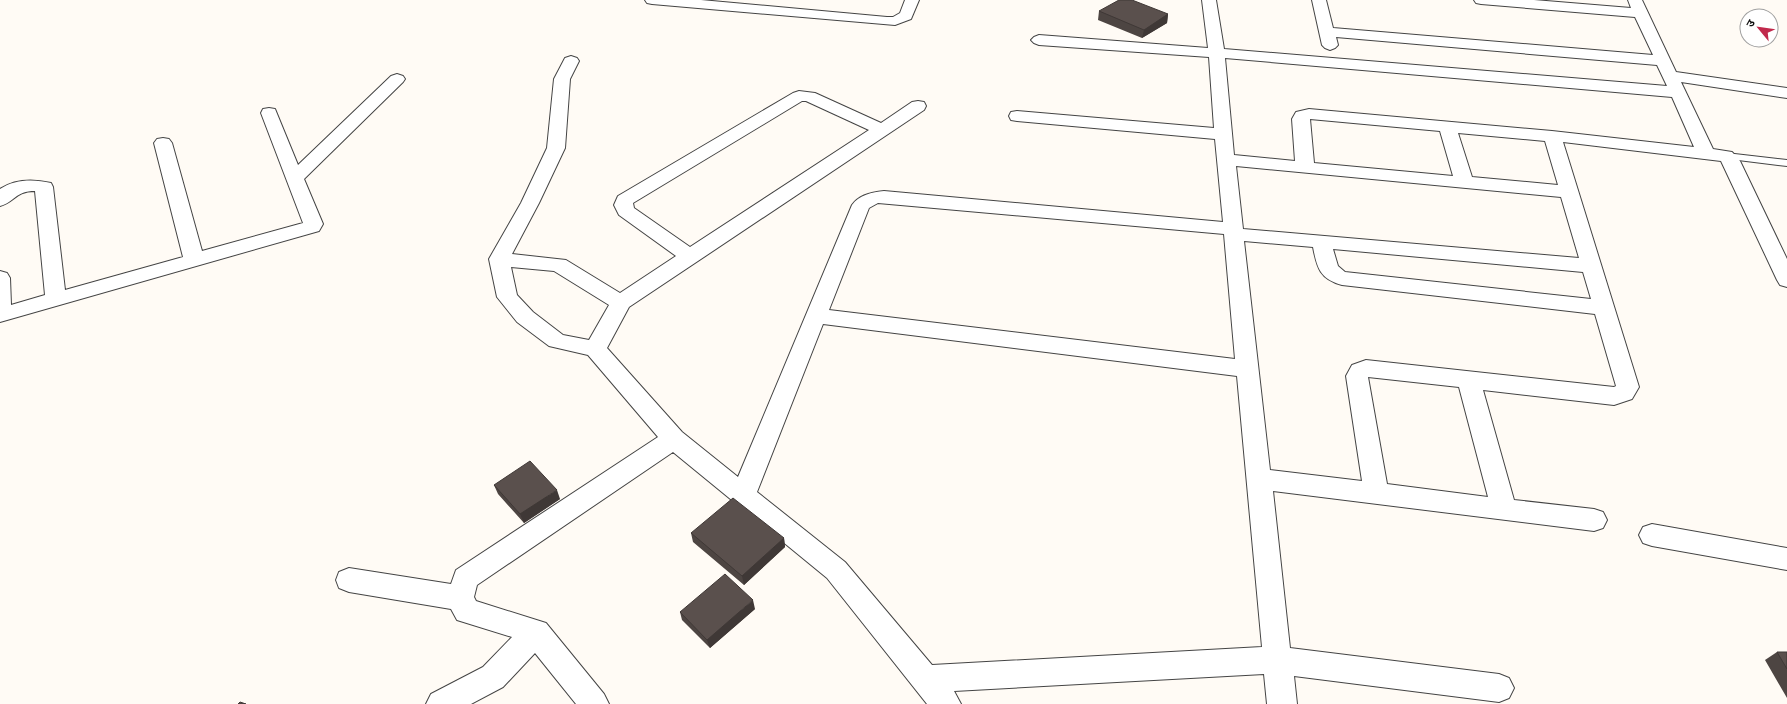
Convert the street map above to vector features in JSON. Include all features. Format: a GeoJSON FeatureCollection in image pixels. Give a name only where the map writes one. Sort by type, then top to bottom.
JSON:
{"type":"FeatureCollection","features":[{"type":"Feature","properties":{"kind":"street"},"geometry":{"type":"LineString","coordinates":[[652,0],[887,21],[895,21],[906,16],[912,0]]}},
{"type":"Feature","properties":{"kind":"street"},"geometry":{"type":"LineString","coordinates":[[1209,0],[1216,53],[1222,134],[1234,232],[1282,704]]}},
{"type":"Feature","properties":{"kind":"street"},"geometry":{"type":"LineString","coordinates":[[1319,0],[1334,62]]}},
{"type":"Feature","properties":{"kind":"street"},"geometry":{"type":"LineString","coordinates":[[1481,0],[1638,6],[1676,92],[1706,153]]}},
{"type":"Feature","properties":{"kind":"street"},"geometry":{"type":"LineString","coordinates":[[1327,32],[1667,69],[1787,93]]}},
{"type":"Feature","properties":{"kind":"street"},"geometry":{"type":"LineString","coordinates":[[1039,40],[1334,62],[1676,92]]}},
{"type":"Feature","properties":{"kind":"street"},"geometry":{"type":"LineString","coordinates":[[571,61],[562,79],[556,148],[530,203],[499,259],[507,297],[525,317],[557,341],[595,349],[674,439],[836,570],[946,704]]}},
{"type":"Feature","properties":{"kind":"street"},"geometry":{"type":"LineString","coordinates":[[295,178],[396,79]]}},
{"type":"Feature","properties":{"kind":"street"},"geometry":{"type":"LineString","coordinates":[[690,257],[626,211],[623,205],[625,200],[799,96],[810,96],[882,130]]}},
{"type":"Feature","properties":{"kind":"street"},"geometry":{"type":"LineString","coordinates":[[595,349],[621,302],[918,106]]}},
{"type":"Feature","properties":{"kind":"street"},"geometry":{"type":"LineString","coordinates":[[0,278],[0,315],[312,227],[313,224],[269,113]]}},
{"type":"Feature","properties":{"kind":"street"},"geometry":{"type":"LineString","coordinates":[[1305,167],[1300,119],[1302,116],[1309,114],[1552,136],[1726,156],[1731,161],[1787,280]]}},
{"type":"Feature","properties":{"kind":"street"},"geometry":{"type":"LineString","coordinates":[[1018,116],[1222,134]]}},
{"type":"Feature","properties":{"kind":"street"},"geometry":{"type":"LineString","coordinates":[[1447,126],[1464,182]]}},
{"type":"Feature","properties":{"kind":"street"},"geometry":{"type":"LineString","coordinates":[[1376,494],[1357,376],[1360,371],[1366,368],[1614,396],[1624,393],[1628,387],[1552,136]]}},
{"type":"Feature","properties":{"kind":"street"},"geometry":{"type":"LineString","coordinates":[[163,142],[194,260]]}},
{"type":"Feature","properties":{"kind":"street"},"geometry":{"type":"LineString","coordinates":[[1226,160],[1569,192]]}},
{"type":"Feature","properties":{"kind":"street"},"geometry":{"type":"LineString","coordinates":[[0,200],[12,191],[27,185],[38,185],[44,187],[56,300]]}},
{"type":"Feature","properties":{"kind":"street"},"geometry":{"type":"LineString","coordinates":[[743,495],[861,205],[867,200],[876,197],[1322,242],[1591,266]]}},
{"type":"Feature","properties":{"kind":"street"},"geometry":{"type":"LineString","coordinates":[[1322,242],[1329,272],[1334,276],[1342,278],[1604,308]]}},
{"type":"Feature","properties":{"kind":"street"},"geometry":{"type":"LineString","coordinates":[[499,259],[558,265],[621,302]]}},
{"type":"Feature","properties":{"kind":"street"},"geometry":{"type":"LineString","coordinates":[[816,316],[1247,369]]}},
{"type":"Feature","properties":{"kind":"street"},"geometry":{"type":"LineString","coordinates":[[1468,380],[1504,509]]}},
{"type":"Feature","properties":{"kind":"street"},"geometry":{"type":"LineString","coordinates":[[594,704],[536,632],[467,611],[460,598],[466,578],[674,439]]}},
{"type":"Feature","properties":{"kind":"street"},"geometry":{"type":"LineString","coordinates":[[1259,479],[1594,520]]}},
{"type":"Feature","properties":{"kind":"street"},"geometry":{"type":"LineString","coordinates":[[1652,536],[1787,559]]}},
{"type":"Feature","properties":{"kind":"street"},"geometry":{"type":"LineString","coordinates":[[349,580],[460,598]]}},
{"type":"Feature","properties":{"kind":"street"},"geometry":{"type":"LineString","coordinates":[[441,704],[492,677],[536,632]]}},
{"type":"Feature","properties":{"kind":"street"},"geometry":{"type":"LineString","coordinates":[[926,679],[1277,660],[1499,688]]}},
{"type":"Feature","properties":{"kind":"lane"},"geometry":{"type":"LineString","coordinates":[[1726,156],[1787,163]]}},
{"type":"Feature","properties":{"kind":"building"},"geometry":{"type":"Polygon","coordinates":[[[1119,0],[1132,0],[1168,14],[1144,30],[1099,11],[1119,0]]]}},
{"type":"Feature","properties":{"kind":"building"},"geometry":{"type":"Polygon","coordinates":[[[530,461],[557,490],[520,514],[494,485],[530,461]]]}},
{"type":"Feature","properties":{"kind":"building"},"geometry":{"type":"Polygon","coordinates":[[[733,498],[784,538],[742,576],[691,533],[733,498]]]}},
{"type":"Feature","properties":{"kind":"building"},"geometry":{"type":"Polygon","coordinates":[[[725,574],[753,600],[707,640],[680,612],[725,574]]]}},
{"type":"Feature","properties":{"kind":"building"},"geometry":{"type":"Polygon","coordinates":[[[1777,652],[1787,652],[1787,669],[1777,652]]]}}]}
